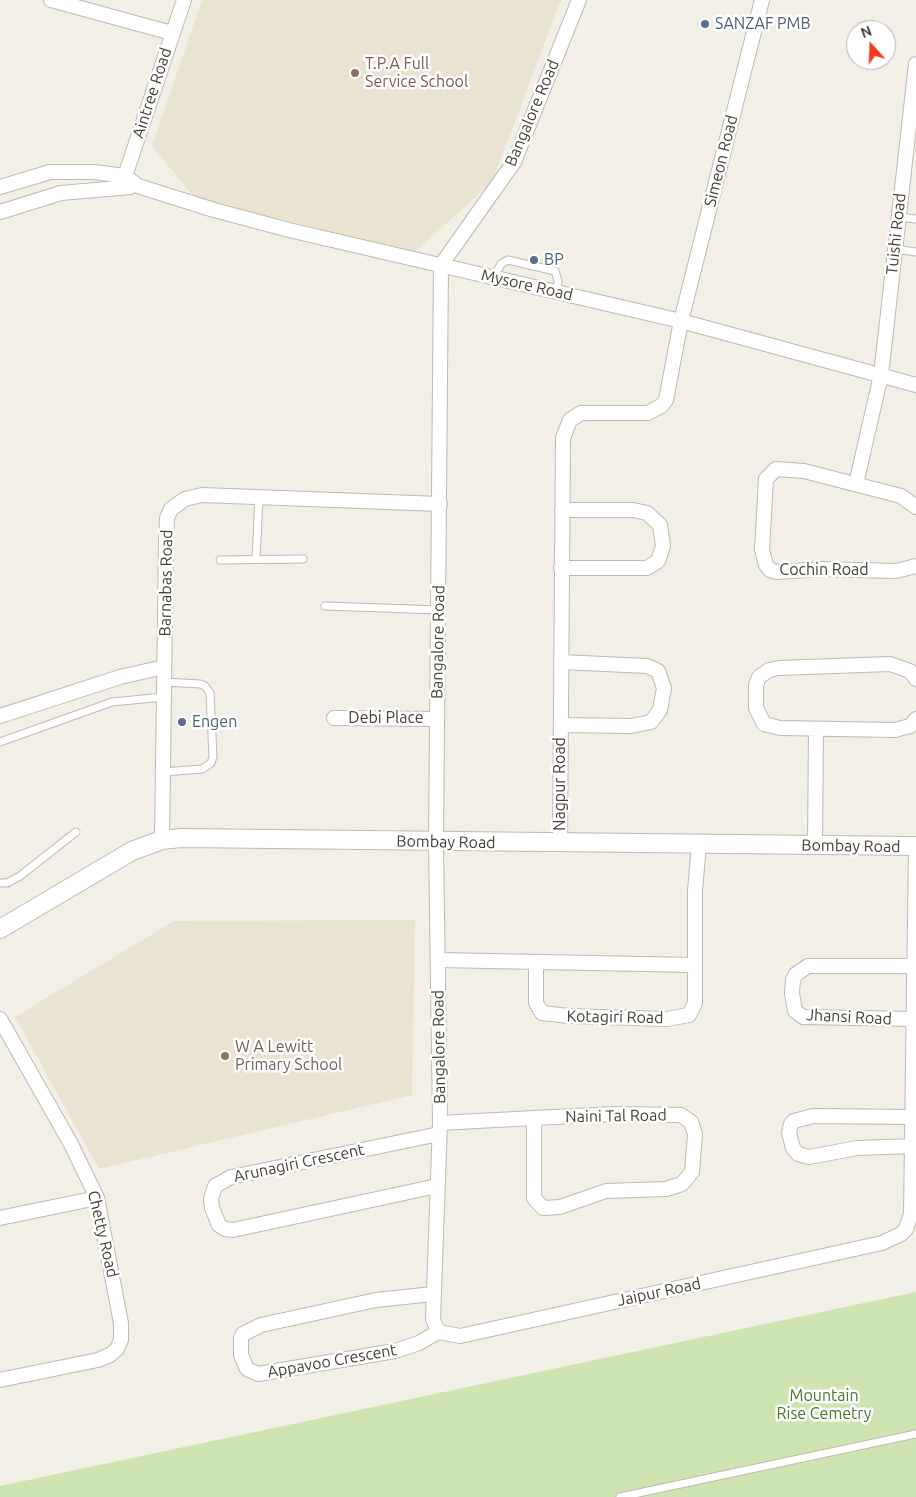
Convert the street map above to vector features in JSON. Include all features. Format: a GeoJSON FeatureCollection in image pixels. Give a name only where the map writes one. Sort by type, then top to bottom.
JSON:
{"type":"FeatureCollection","features":[{"type":"Feature","properties":{"kind":"street"},"geometry":{"type":"LineString","coordinates":[[51,0],[172,33]]}},
{"type":"Feature","properties":{"kind":"street","name":"Aintree Road"},"geometry":{"type":"LineString","coordinates":[[123,182],[184,0]]}},
{"type":"Feature","properties":{"kind":"street","name":"Bangalore Road"},"geometry":{"type":"LineString","coordinates":[[436,1326],[433,1294],[439,1129],[436,842],[441,265],[514,162],[579,0]]}},
{"type":"Feature","properties":{"kind":"street","name":"Simeon Road"},"geometry":{"type":"LineString","coordinates":[[681,321],[762,0]]}},
{"type":"Feature","properties":{"kind":"street","name":"Tuishi Road"},"geometry":{"type":"LineString","coordinates":[[881,375],[916,64]]}},
{"type":"Feature","properties":{"kind":"street","name":"Mysore Road"},"geometry":{"type":"LineString","coordinates":[[0,187],[50,172],[94,172],[214,210],[279,228],[681,321],[916,385]]}},
{"type":"Feature","properties":{"kind":"street"},"geometry":{"type":"LineString","coordinates":[[0,212],[61,193],[123,182]]}},
{"type":"Feature","properties":{"kind":"street","name":"Nagpur Road"},"geometry":{"type":"LineString","coordinates":[[560,844],[563,438],[570,420],[582,413],[638,414],[648,413],[660,406],[668,391],[681,321]]}},
{"type":"Feature","properties":{"kind":"street"},"geometry":{"type":"LineString","coordinates":[[856,484],[881,375]]}},
{"type":"Feature","properties":{"kind":"street","name":"Cochin Road"},"geometry":{"type":"LineString","coordinates":[[916,507],[900,496],[804,471],[782,468],[770,473],[766,479],[762,535],[763,558],[770,570],[777,572],[822,569],[896,571],[916,566]]}},
{"type":"Feature","properties":{"kind":"street","name":"Barnabas Road"},"geometry":{"type":"LineString","coordinates":[[162,840],[166,539],[167,518],[171,509],[185,498],[202,495],[440,504]]}},
{"type":"Feature","properties":{"kind":"street"},"geometry":{"type":"LineString","coordinates":[[561,568],[647,568],[658,561],[663,546],[660,525],[647,513],[632,510],[562,510]]}},
{"type":"Feature","properties":{"kind":"street","name":"Nagpur Road"},"geometry":{"type":"LineString","coordinates":[[561,662],[647,666],[658,671],[664,688],[660,710],[651,722],[631,726],[561,724]]}},
{"type":"Feature","properties":{"kind":"street"},"geometry":{"type":"LineString","coordinates":[[916,679],[910,671],[890,664],[779,668],[769,670],[759,678],[756,685],[756,708],[764,724],[780,728],[902,730],[910,726],[916,719]]}},
{"type":"Feature","properties":{"kind":"street"},"geometry":{"type":"LineString","coordinates":[[0,716],[120,677],[164,667]]}},
{"type":"Feature","properties":{"kind":"street","name":"Debi Place"},"geometry":{"type":"LineString","coordinates":[[334,718],[437,719]]}},
{"type":"Feature","properties":{"kind":"street"},"geometry":{"type":"LineString","coordinates":[[815,845],[816,729]]}},
{"type":"Feature","properties":{"kind":"street","name":"Bombay Road"},"geometry":{"type":"LineString","coordinates":[[0,929],[132,851],[162,840],[182,838],[560,844],[916,846]]}},
{"type":"Feature","properties":{"kind":"street","name":"Kotagiri Road"},"geometry":{"type":"LineString","coordinates":[[536,962],[536,1003],[542,1013],[569,1016],[667,1019],[683,1018],[693,1011],[695,1003],[695,891],[700,844]]}},
{"type":"Feature","properties":{"kind":"street","name":"Jhansi Road"},"geometry":{"type":"LineString","coordinates":[[894,1239],[906,1230],[911,1214],[916,966],[916,846]]}},
{"type":"Feature","properties":{"kind":"street"},"geometry":{"type":"LineString","coordinates":[[438,960],[694,965]]}},
{"type":"Feature","properties":{"kind":"street","name":"Jhansi Road"},"geometry":{"type":"LineString","coordinates":[[915,1019],[803,1017],[795,1011],[792,993],[793,980],[796,974],[808,966],[916,966]]}},
{"type":"Feature","properties":{"kind":"street","name":"Chetty Road"},"geometry":{"type":"LineString","coordinates":[[0,1019],[71,1144],[97,1198],[121,1323],[121,1340],[117,1349],[110,1356],[0,1380]]}},
{"type":"Feature","properties":{"kind":"street","name":"Naini Tal Road"},"geometry":{"type":"LineString","coordinates":[[439,1129],[534,1118],[614,1114],[681,1116],[691,1122],[695,1134],[692,1172],[682,1184],[666,1189],[606,1191],[560,1208],[543,1208],[534,1198],[534,1118]]}},
{"type":"Feature","properties":{"kind":"street"},"geometry":{"type":"LineString","coordinates":[[912,1146],[857,1148],[809,1157],[798,1154],[793,1148],[789,1133],[791,1124],[794,1121],[813,1116],[913,1117]]}},
{"type":"Feature","properties":{"kind":"street","name":"Arunagiri Crescent"},"geometry":{"type":"LineString","coordinates":[[437,1186],[233,1230],[225,1229],[219,1225],[212,1208],[211,1199],[215,1186],[231,1177],[439,1129]]}},
{"type":"Feature","properties":{"kind":"street"},"geometry":{"type":"LineString","coordinates":[[0,1218],[97,1198]]}},
{"type":"Feature","properties":{"kind":"street","name":"Jaipur Road"},"geometry":{"type":"LineString","coordinates":[[436,1326],[444,1335],[460,1336],[894,1239]]}},
{"type":"Feature","properties":{"kind":"street","name":"Appavoo Crescent"},"geometry":{"type":"LineString","coordinates":[[433,1294],[376,1300],[261,1325],[243,1334],[240,1338],[241,1355],[247,1369],[258,1374],[395,1351],[419,1343],[436,1326]]}},
{"type":"Feature","properties":{"kind":"lane"},"geometry":{"type":"LineString","coordinates":[[898,217],[916,219]]}},
{"type":"Feature","properties":{"kind":"lane"},"geometry":{"type":"LineString","coordinates":[[894,249],[916,252]]}},
{"type":"Feature","properties":{"kind":"lane"},"geometry":{"type":"LineString","coordinates":[[494,277],[501,264],[508,260],[555,271],[558,275],[557,292]]}},
{"type":"Feature","properties":{"kind":"lane"},"geometry":{"type":"LineString","coordinates":[[256,559],[259,496]]}},
{"type":"Feature","properties":{"kind":"lane"},"geometry":{"type":"LineString","coordinates":[[220,560],[303,559]]}},
{"type":"Feature","properties":{"kind":"lane"},"geometry":{"type":"LineString","coordinates":[[325,606],[438,610]]}},
{"type":"Feature","properties":{"kind":"lane"},"geometry":{"type":"LineString","coordinates":[[163,772],[202,769],[211,763],[212,757],[210,693],[205,686],[200,684],[164,682]]}},
{"type":"Feature","properties":{"kind":"lane"},"geometry":{"type":"LineString","coordinates":[[0,742],[112,702],[164,697]]}},
{"type":"Feature","properties":{"kind":"lane"},"geometry":{"type":"LineString","coordinates":[[0,883],[7,883],[20,876],[76,832]]}},
{"type":"Feature","properties":{"kind":"lane"},"geometry":{"type":"LineString","coordinates":[[620,1497],[916,1434]]}},
{"type":"Feature","properties":{"kind":"shaded area","name":"T.P.A Full Service School"},"geometry":{"type":"Polygon","coordinates":[[[202,0],[561,0],[492,182],[415,252],[195,198],[152,146],[202,0]]]}},
{"type":"Feature","properties":{"kind":"shaded area","name":"W A Lewitt Primary School"},"geometry":{"type":"Polygon","coordinates":[[[415,920],[412,1095],[99,1169],[15,1017],[174,921],[415,920]]]}},
{"type":"Feature","properties":{"kind":"green space","name":"Mountain Rise Cemetry"},"geometry":{"type":"Polygon","coordinates":[[[916,1292],[916,1497],[0,1497],[0,1486],[916,1292]]]}},
{"type":"Feature","properties":{"kind":"place","name":"SANZAF PMB"},"geometry":{"type":"Point","coordinates":[705,24]}},
{"type":"Feature","properties":{"kind":"place","name":"T.P.A Full Service School"},"geometry":{"type":"Point","coordinates":[355,73]}},
{"type":"Feature","properties":{"kind":"place","name":"BP"},"geometry":{"type":"Point","coordinates":[534,260]}},
{"type":"Feature","properties":{"kind":"place","name":"Engen"},"geometry":{"type":"Point","coordinates":[182,722]}},
{"type":"Feature","properties":{"kind":"place","name":"W A Lewitt Primary School"},"geometry":{"type":"Point","coordinates":[225,1056]}}]}
